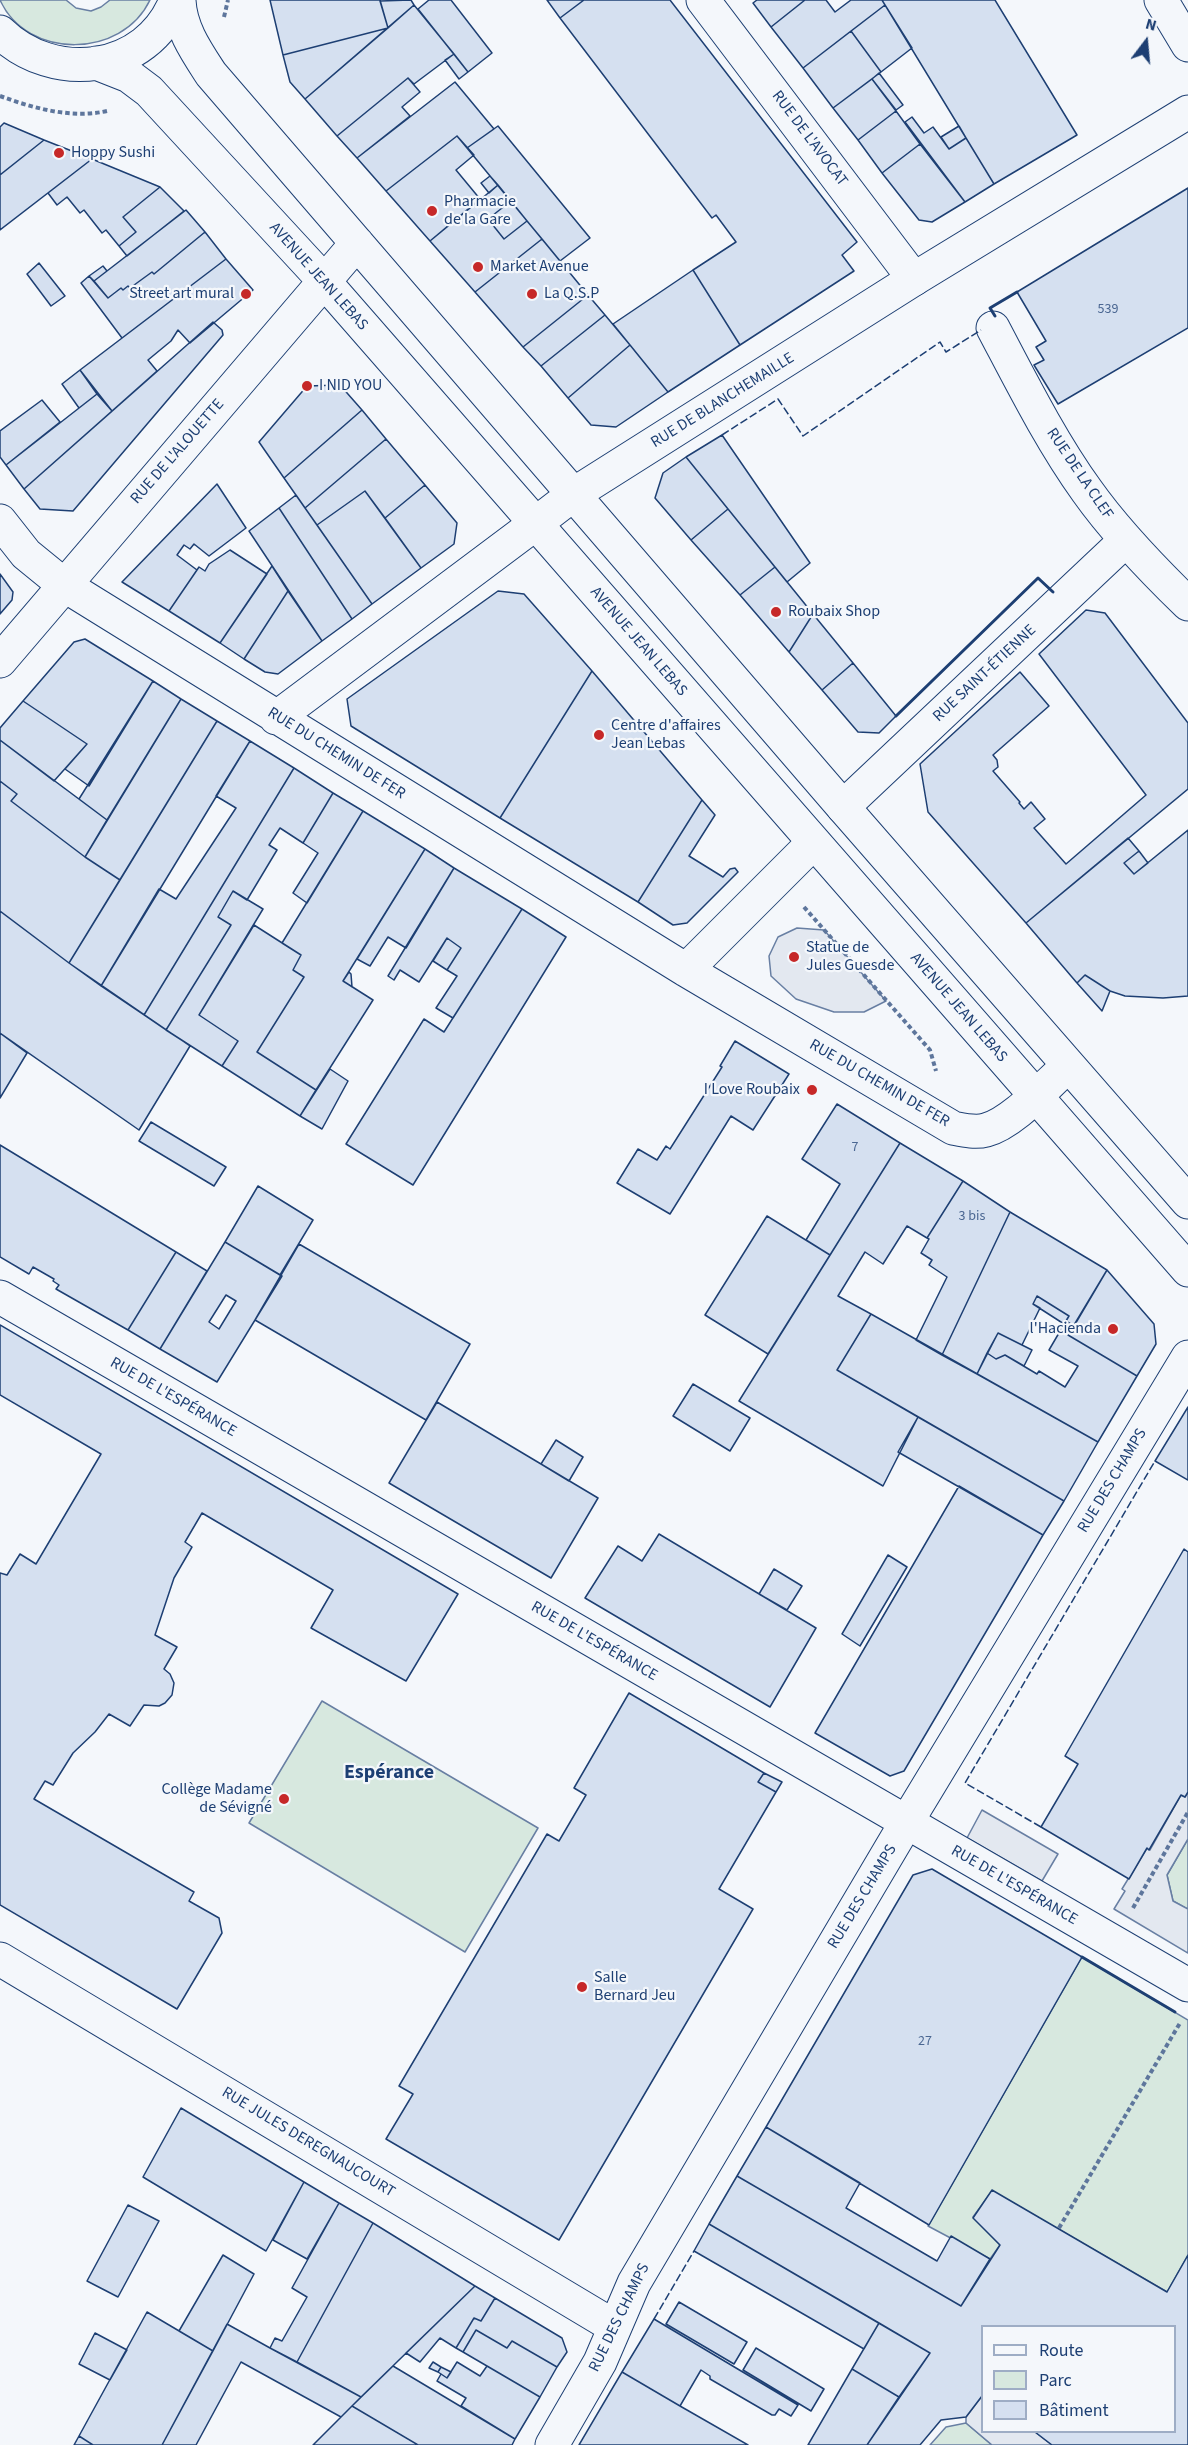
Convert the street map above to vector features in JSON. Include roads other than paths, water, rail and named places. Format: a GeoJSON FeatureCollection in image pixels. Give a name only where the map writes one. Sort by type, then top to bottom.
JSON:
{"type":"FeatureCollection","features":[{"type":"Feature","properties":{"kind":"street"},"geometry":{"type":"LineString","coordinates":[[4,37],[36,57],[51,62],[81,65],[96,63],[123,56],[147,40],[166,19],[177,0]]}},
{"type":"Feature","properties":{"kind":"street"},"geometry":{"type":"LineString","coordinates":[[177,0],[187,34],[211,74],[843,807],[1188,1202]]}},
{"type":"Feature","properties":{"kind":"street","name":"RUE DE L'AVOCAT"},"geometry":{"type":"LineString","coordinates":[[703,0],[914,279]]}},
{"type":"Feature","properties":{"kind":"street"},"geometry":{"type":"LineString","coordinates":[[1161,0],[1188,45]]}},
{"type":"Feature","properties":{"kind":"street","name":"AVENUE JEAN LEBAS"},"geometry":{"type":"LineString","coordinates":[[96,63],[129,76],[149,91],[324,282],[1188,1270]]}},
{"type":"Feature","properties":{"kind":"street","name":"RUE DE BLANCHEMAILLE"},"geometry":{"type":"LineString","coordinates":[[276,718],[574,494],[914,279],[1188,112]]}},
{"type":"Feature","properties":{"kind":"street","name":"RUE DE L'ALOUETTE"},"geometry":{"type":"LineString","coordinates":[[0,661],[357,243]]}},
{"type":"Feature","properties":{"kind":"street","name":"RUE DE LA CLEF"},"geometry":{"type":"LineString","coordinates":[[993,328],[1062,452],[1086,490],[1126,540],[1188,604]]}},
{"type":"Feature","properties":{"kind":"street","name":"RUE DU CHEMIN DE FER"},"geometry":{"type":"LineString","coordinates":[[0,521],[26,554],[64,585],[686,970],[953,1128],[970,1131],[987,1130],[1009,1118],[1068,1066]]}},
{"type":"Feature","properties":{"kind":"street","name":"RUE SAINT-ÉTIENNE"},"geometry":{"type":"LineString","coordinates":[[843,807],[1126,540]]}},
{"type":"Feature","properties":{"kind":"street"},"geometry":{"type":"LineString","coordinates":[[686,970],[813,843]]}},
{"type":"Feature","properties":{"kind":"street","name":"RUE DE L'ESPÉRANCE"},"geometry":{"type":"LineString","coordinates":[[0,1297],[906,1824],[1188,1985]]}},
{"type":"Feature","properties":{"kind":"street","name":"RUE DES CHAMPS"},"geometry":{"type":"LineString","coordinates":[[552,2445],[600,2362],[634,2283],[906,1824],[1188,1357]]}},
{"type":"Feature","properties":{"kind":"street","name":"RUE JULES DEREGNAUCOURT"},"geometry":{"type":"LineString","coordinates":[[0,1959],[615,2327]]}},
{"type":"Feature","properties":{"kind":"place","name":"Hoppy Sushi"},"geometry":{"type":"Point","coordinates":[59,153]}},
{"type":"Feature","properties":{"kind":"place","name":"Pharmacie de la Gare"},"geometry":{"type":"Point","coordinates":[432,211]}},
{"type":"Feature","properties":{"kind":"place","name":"Market Avenue"},"geometry":{"type":"Point","coordinates":[478,267]}},
{"type":"Feature","properties":{"kind":"place","name":"Street art mural"},"geometry":{"type":"Point","coordinates":[246,294]}},
{"type":"Feature","properties":{"kind":"place","name":"La Q.S.P"},"geometry":{"type":"Point","coordinates":[532,294]}},
{"type":"Feature","properties":{"kind":"place","name":"I NID YOU"},"geometry":{"type":"Point","coordinates":[307,386]}},
{"type":"Feature","properties":{"kind":"place","name":"Roubaix Shop"},"geometry":{"type":"Point","coordinates":[776,612]}},
{"type":"Feature","properties":{"kind":"place","name":"Centre d'affaires Jean Lebas"},"geometry":{"type":"Point","coordinates":[599,735]}},
{"type":"Feature","properties":{"kind":"place","name":"Statue de Jules Guesde"},"geometry":{"type":"Point","coordinates":[794,957]}},
{"type":"Feature","properties":{"kind":"place","name":"I Love Roubaix"},"geometry":{"type":"Point","coordinates":[812,1090]}},
{"type":"Feature","properties":{"kind":"place","name":"l'Hacienda"},"geometry":{"type":"Point","coordinates":[1113,1329]}},
{"type":"Feature","properties":{"kind":"place","name":"Collège Madame de Sévigné"},"geometry":{"type":"Point","coordinates":[284,1799]}},
{"type":"Feature","properties":{"kind":"place","name":"Salle Bernard Jeu"},"geometry":{"type":"Point","coordinates":[582,1987]}},
{"type":"Feature","properties":{"kind":"district","name":"Espérance"},"geometry":{"type":"Point","coordinates":[389,1774]}}]}
